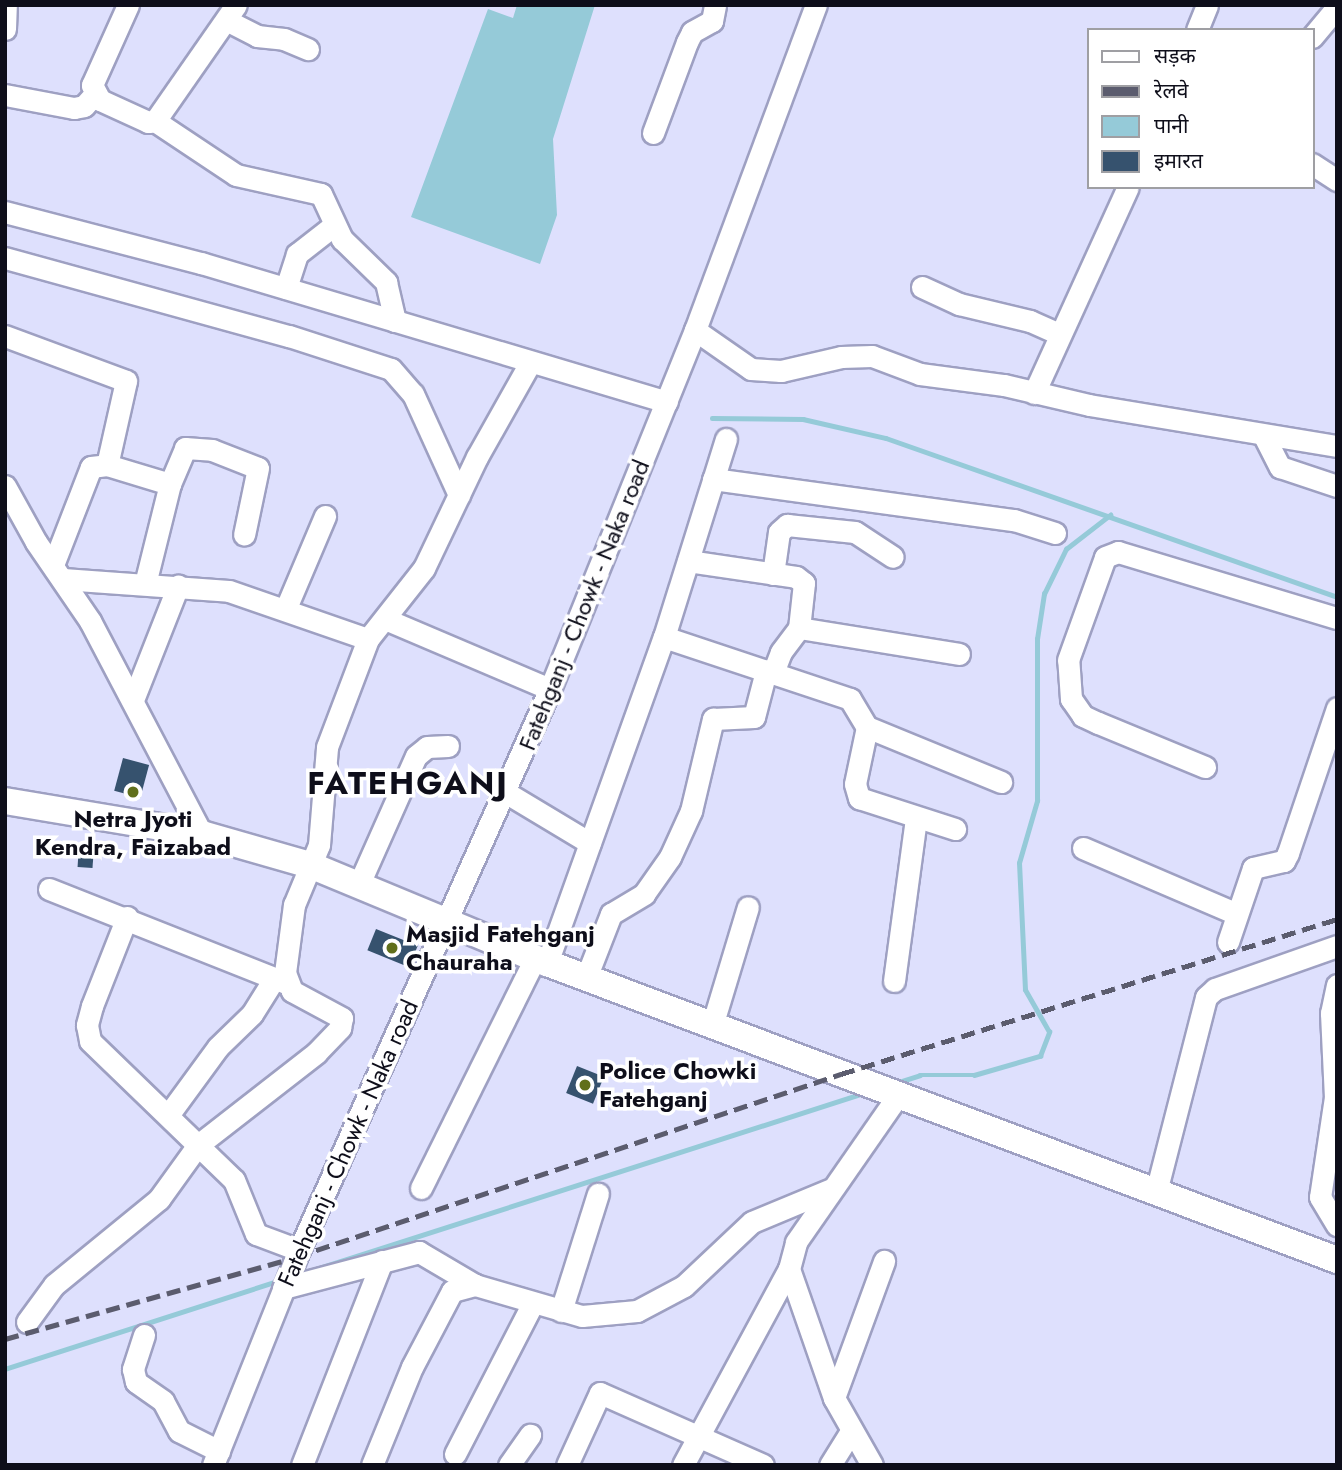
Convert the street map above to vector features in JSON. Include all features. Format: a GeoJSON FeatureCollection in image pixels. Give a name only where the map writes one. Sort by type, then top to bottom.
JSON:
{"type":"FeatureCollection","features":[{"type":"Feature","properties":{"kind":"main road"},"geometry":{"type":"LineString","coordinates":[[5,800],[202,834],[310,865],[447,919],[541,961],[712,1026],[1156,1192],[1336,1254]]}},
{"type":"Feature","properties":{"kind":"street"},"geometry":{"type":"LineString","coordinates":[[5,29],[6,5]]}},
{"type":"Feature","properties":{"kind":"street"},"geometry":{"type":"LineString","coordinates":[[5,95],[75,108],[84,106],[94,95],[98,65],[128,5]]}},
{"type":"Feature","properties":{"kind":"street"},"geometry":{"type":"LineString","coordinates":[[653,132],[687,42],[692,32],[712,21],[715,5]]}},
{"type":"Feature","properties":{"kind":"street","name":"Fatehganj - Chowk - Naka road"},"geometry":{"type":"LineString","coordinates":[[216,1458],[296,1258],[550,689],[695,330],[816,5]]}},
{"type":"Feature","properties":{"kind":"street"},"geometry":{"type":"LineString","coordinates":[[1198,28],[1207,5]]}},
{"type":"Feature","properties":{"kind":"street"},"geometry":{"type":"LineString","coordinates":[[1314,35],[1337,7]]}},
{"type":"Feature","properties":{"kind":"street"},"geometry":{"type":"LineString","coordinates":[[155,121],[231,13],[257,36],[284,39],[308,49]]}},
{"type":"Feature","properties":{"kind":"street"},"geometry":{"type":"LineString","coordinates":[[94,95],[140,120],[155,121],[236,175],[321,194],[333,226],[386,282],[395,321]]}},
{"type":"Feature","properties":{"kind":"street"},"geometry":{"type":"LineString","coordinates":[[1314,165],[1337,180]]}},
{"type":"Feature","properties":{"kind":"street"},"geometry":{"type":"LineString","coordinates":[[1034,393],[1127,189]]}},
{"type":"Feature","properties":{"kind":"street"},"geometry":{"type":"LineString","coordinates":[[5,212],[286,288],[667,402]]}},
{"type":"Feature","properties":{"kind":"street"},"geometry":{"type":"LineString","coordinates":[[286,288],[297,254],[333,226]]}},
{"type":"Feature","properties":{"kind":"street"},"geometry":{"type":"LineString","coordinates":[[6,263],[289,336],[391,369],[413,394],[459,495]]}},
{"type":"Feature","properties":{"kind":"street"},"geometry":{"type":"LineString","coordinates":[[922,287],[959,304],[1030,321],[1059,334]]}},
{"type":"Feature","properties":{"kind":"street"},"geometry":{"type":"LineString","coordinates":[[695,330],[751,369],[781,371],[859,355],[920,374],[1264,436],[1337,446]]}},
{"type":"Feature","properties":{"kind":"street"},"geometry":{"type":"LineString","coordinates":[[5,336],[126,381],[107,465]]}},
{"type":"Feature","properties":{"kind":"street"},"geometry":{"type":"LineString","coordinates":[[169,1114],[218,1047],[279,981],[294,905],[323,825],[322,767],[327,747],[368,639],[424,568],[459,495],[530,363]]}},
{"type":"Feature","properties":{"kind":"street"},"geometry":{"type":"LineString","coordinates":[[1264,436],[1280,467],[1337,486]]}},
{"type":"Feature","properties":{"kind":"street"},"geometry":{"type":"LineString","coordinates":[[421,1188],[541,961],[590,843],[664,638],[726,439]]}},
{"type":"Feature","properties":{"kind":"street"},"geometry":{"type":"LineString","coordinates":[[145,584],[170,484],[185,448],[212,450],[253,463],[258,476],[244,535]]}},
{"type":"Feature","properties":{"kind":"street"},"geometry":{"type":"LineString","coordinates":[[58,572],[86,471],[107,465],[170,484]]}},
{"type":"Feature","properties":{"kind":"street"},"geometry":{"type":"LineString","coordinates":[[713,479],[1014,520],[1055,533]]}},
{"type":"Feature","properties":{"kind":"street"},"geometry":{"type":"LineString","coordinates":[[5,486],[133,700],[202,834]]}},
{"type":"Feature","properties":{"kind":"street"},"geometry":{"type":"LineString","coordinates":[[286,608],[325,516]]}},
{"type":"Feature","properties":{"kind":"street"},"geometry":{"type":"LineString","coordinates":[[773,574],[779,532],[787,525],[855,532],[893,557]]}},
{"type":"Feature","properties":{"kind":"street"},"geometry":{"type":"LineString","coordinates":[[1205,767],[1083,716],[1071,699],[1068,660],[1105,557],[1118,552],[1337,618]]}},
{"type":"Feature","properties":{"kind":"street"},"geometry":{"type":"LineString","coordinates":[[586,978],[611,914],[644,894],[670,857],[691,811],[713,719],[754,717],[769,672],[799,628],[804,583],[773,574],[688,561]]}},
{"type":"Feature","properties":{"kind":"street"},"geometry":{"type":"LineString","coordinates":[[58,572],[145,584],[229,591],[286,608],[368,639]]}},
{"type":"Feature","properties":{"kind":"street"},"geometry":{"type":"LineString","coordinates":[[133,700],[178,586]]}},
{"type":"Feature","properties":{"kind":"street"},"geometry":{"type":"LineString","coordinates":[[385,619],[550,689]]}},
{"type":"Feature","properties":{"kind":"street"},"geometry":{"type":"LineString","coordinates":[[799,628],[959,654]]}},
{"type":"Feature","properties":{"kind":"street"},"geometry":{"type":"LineString","coordinates":[[664,638],[850,699],[867,727],[1001,782]]}},
{"type":"Feature","properties":{"kind":"street"},"geometry":{"type":"LineString","coordinates":[[1228,942],[1235,913],[1253,868],[1284,861],[1288,853],[1337,708]]}},
{"type":"Feature","properties":{"kind":"street"},"geometry":{"type":"LineString","coordinates":[[867,727],[855,791],[867,803],[956,829]]}},
{"type":"Feature","properties":{"kind":"street"},"geometry":{"type":"LineString","coordinates":[[359,884],[416,756],[427,747],[448,746]]}},
{"type":"Feature","properties":{"kind":"street"},"geometry":{"type":"LineString","coordinates":[[505,792],[590,843]]}},
{"type":"Feature","properties":{"kind":"street"},"geometry":{"type":"LineString","coordinates":[[894,981],[916,818]]}},
{"type":"Feature","properties":{"kind":"street"},"geometry":{"type":"LineString","coordinates":[[1083,848],[1235,913]]}},
{"type":"Feature","properties":{"kind":"street"},"geometry":{"type":"LineString","coordinates":[[27,1322],[54,1285],[159,1199],[198,1144],[308,1060],[340,1028],[342,1018],[312,1004],[279,981],[127,917],[49,889]]}},
{"type":"Feature","properties":{"kind":"street"},"geometry":{"type":"LineString","coordinates":[[712,1026],[748,907]]}},
{"type":"Feature","properties":{"kind":"street"},"geometry":{"type":"LineString","coordinates":[[127,917],[92,1006],[88,1034],[97,1052],[169,1114],[239,1188],[256,1234],[296,1258]]}},
{"type":"Feature","properties":{"kind":"street"},"geometry":{"type":"LineString","coordinates":[[1156,1192],[1206,997],[1215,989],[1337,946]]}},
{"type":"Feature","properties":{"kind":"street"},"geometry":{"type":"LineString","coordinates":[[1337,985],[1331,1013],[1336,1088],[1320,1198],[1337,1225]]}},
{"type":"Feature","properties":{"kind":"street"},"geometry":{"type":"LineString","coordinates":[[683,1465],[789,1269],[796,1242],[829,1190],[885,1090]]}},
{"type":"Feature","properties":{"kind":"street"},"geometry":{"type":"LineString","coordinates":[[283,1288],[419,1252],[475,1285],[561,1311],[621,1315],[663,1301],[752,1222],[829,1190]]}},
{"type":"Feature","properties":{"kind":"street"},"geometry":{"type":"LineString","coordinates":[[561,1311],[598,1194]]}},
{"type":"Feature","properties":{"kind":"street"},"geometry":{"type":"LineString","coordinates":[[302,1465],[382,1261]]}},
{"type":"Feature","properties":{"kind":"street"},"geometry":{"type":"LineString","coordinates":[[834,1398],[884,1261]]}},
{"type":"Feature","properties":{"kind":"street"},"geometry":{"type":"LineString","coordinates":[[789,1269],[834,1398],[872,1465]]}},
{"type":"Feature","properties":{"kind":"street"},"geometry":{"type":"LineString","coordinates":[[372,1465],[442,1305],[452,1291],[475,1285]]}},
{"type":"Feature","properties":{"kind":"street"},"geometry":{"type":"LineString","coordinates":[[455,1454],[533,1303]]}},
{"type":"Feature","properties":{"kind":"street"},"geometry":{"type":"LineString","coordinates":[[144,1335],[133,1369],[136,1382],[163,1401],[179,1431],[216,1458]]}},
{"type":"Feature","properties":{"kind":"street"},"geometry":{"type":"LineString","coordinates":[[567,1465],[600,1393],[762,1465]]}},
{"type":"Feature","properties":{"kind":"street"},"geometry":{"type":"LineString","coordinates":[[830,1465],[851,1432]]}},
{"type":"Feature","properties":{"kind":"street"},"geometry":{"type":"LineString","coordinates":[[509,1465],[530,1434]]}},
{"type":"Feature","properties":{"kind":"water"},"geometry":{"type":"Polygon","coordinates":[[[517,5],[595,5],[553,139],[557,215],[540,264],[411,217],[488,9],[513,18],[517,5]]]}},
{"type":"Feature","properties":{"kind":"building"},"geometry":{"type":"Polygon","coordinates":[[[123,758],[149,765],[140,798],[114,791],[123,758]]]}},
{"type":"Feature","properties":{"kind":"building"},"geometry":{"type":"Polygon","coordinates":[[[79,846],[94,847],[92,868],[78,867],[79,846]]]}},
{"type":"Feature","properties":{"kind":"building","name":"Masjid Fatehganj Chauraha"},"geometry":{"type":"Polygon","coordinates":[[[376,929],[418,946],[409,967],[367,950],[376,929]]]}},
{"type":"Feature","properties":{"kind":"building","name":"Police Chowki Fatehganj"},"geometry":{"type":"Polygon","coordinates":[[[577,1066],[604,1077],[593,1104],[566,1093],[577,1066]]]}},
{"type":"Feature","properties":{"kind":"waterway"},"geometry":{"type":"LineString","coordinates":[[712,418],[803,419],[886,438],[1337,597]]}},
{"type":"Feature","properties":{"kind":"waterway"},"geometry":{"type":"LineString","coordinates":[[896,1083],[920,1075],[974,1075],[1040,1056],[1049,1032],[1025,990],[1019,863],[1037,801],[1037,639],[1044,594],[1066,549],[1110,515]]}},
{"type":"Feature","properties":{"kind":"waterway"},"geometry":{"type":"LineString","coordinates":[[316,1269],[864,1093]]}},
{"type":"Feature","properties":{"kind":"waterway"},"geometry":{"type":"LineString","coordinates":[[5,1369],[278,1281]]}},
{"type":"Feature","properties":{"kind":"railway"},"geometry":{"type":"LineString","coordinates":[[5,1339],[296,1257],[841,1074],[1337,919]]}},
{"type":"Feature","properties":{"kind":"place","name":"Netra Jyoti Kendra, Faizabad"},"geometry":{"type":"Point","coordinates":[133,792]}},
{"type":"Feature","properties":{"kind":"place","name":"Masjid Fatehganj Chauraha"},"geometry":{"type":"Point","coordinates":[392,948]}},
{"type":"Feature","properties":{"kind":"place","name":"Police Chowki Fatehganj"},"geometry":{"type":"Point","coordinates":[585,1085]}},
{"type":"Feature","properties":{"kind":"district","name":"FATEHGANJ"},"geometry":{"type":"Point","coordinates":[408,783]}}]}
